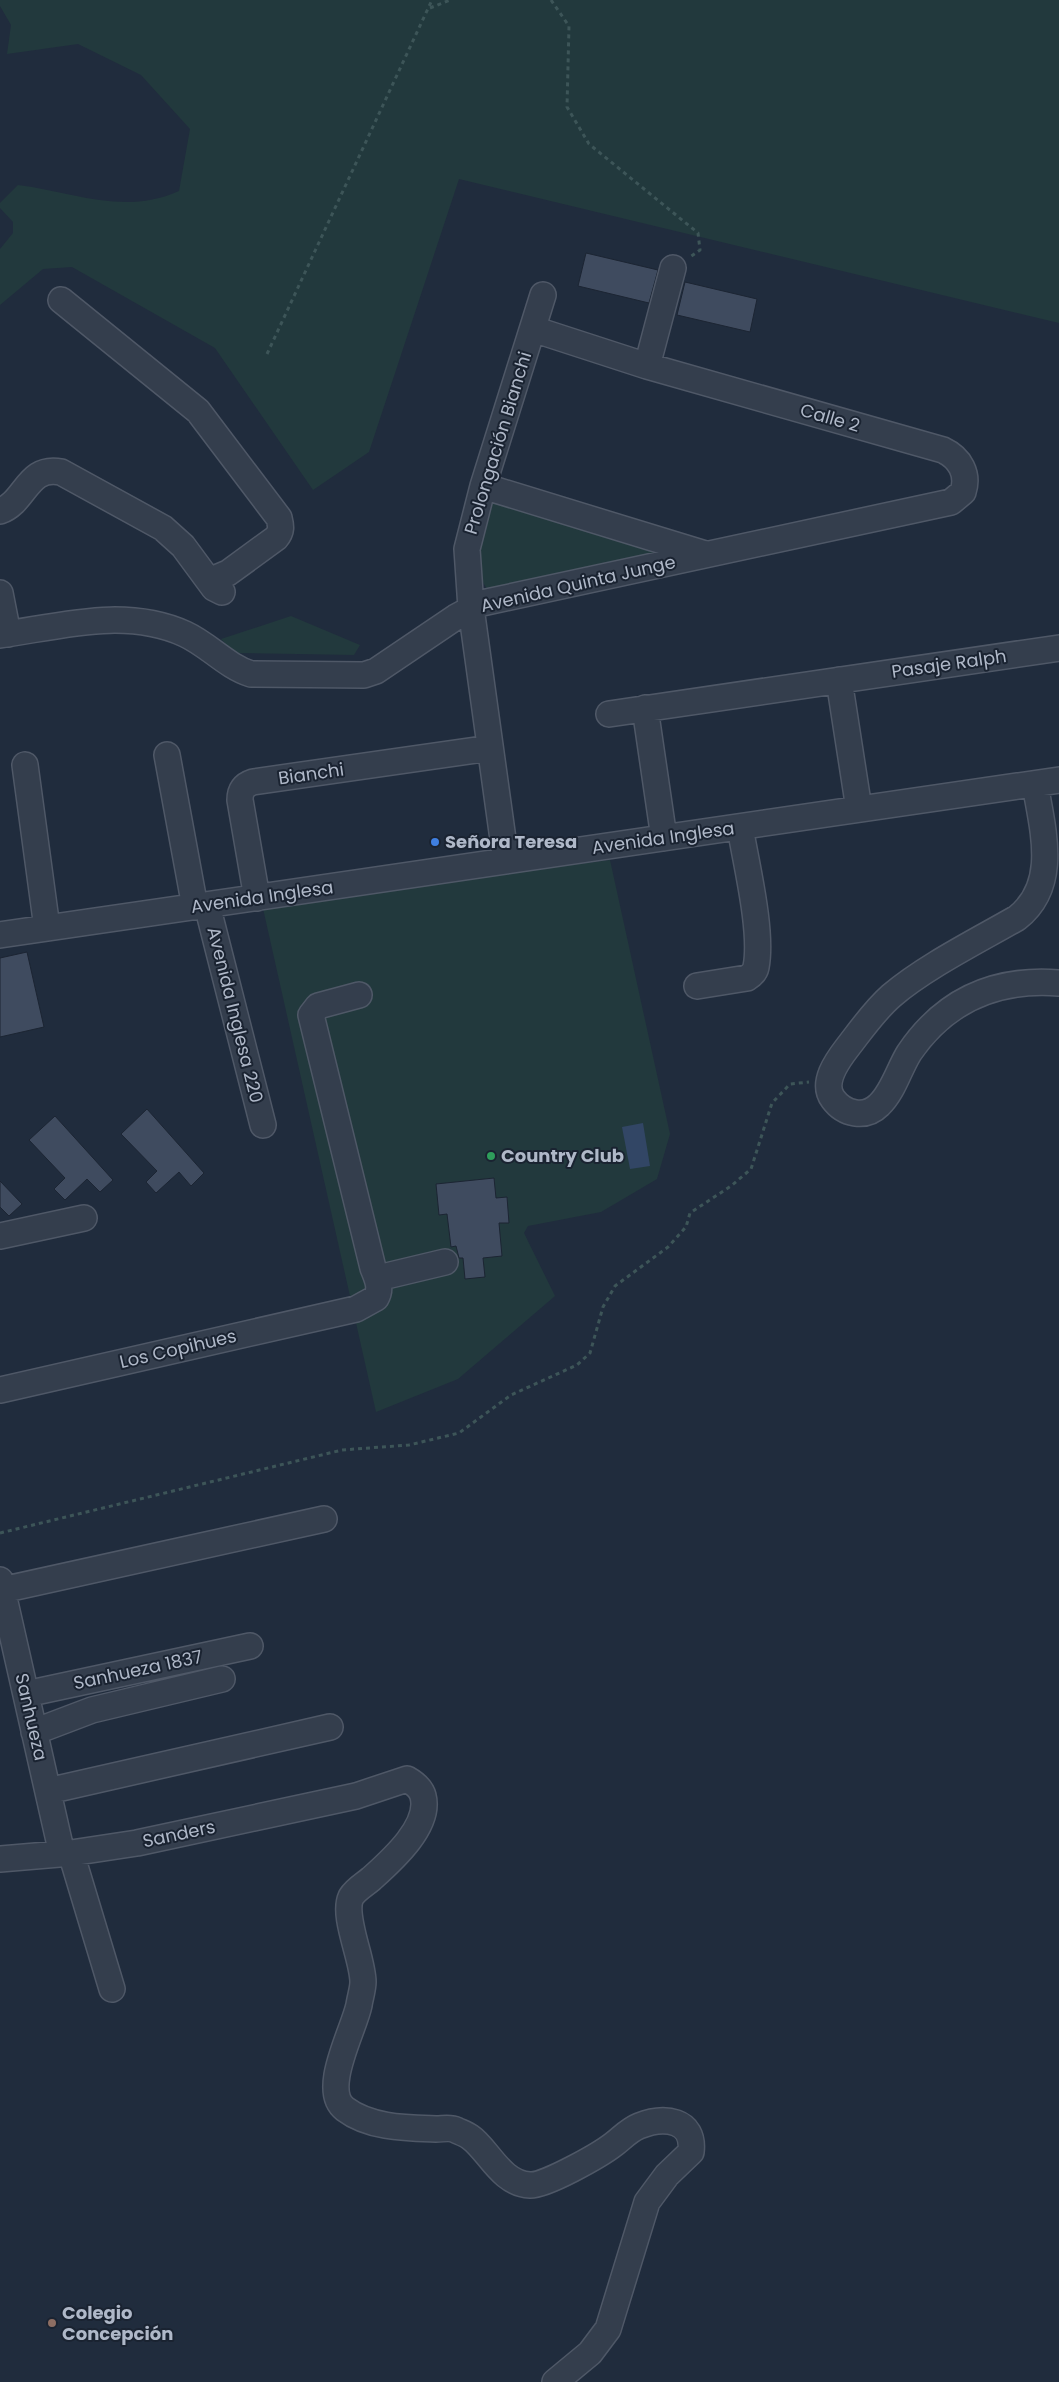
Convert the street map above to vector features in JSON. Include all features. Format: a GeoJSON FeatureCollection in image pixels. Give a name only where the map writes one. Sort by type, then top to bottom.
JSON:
{"type":"FeatureCollection","features":[{"type":"Feature","properties":{"kind":"street"},"geometry":{"type":"LineString","coordinates":[[647,366],[673,268]]}},
{"type":"Feature","properties":{"kind":"street","name":"Prolongación Bianchi"},"geometry":{"type":"LineString","coordinates":[[506,861],[471,608],[467,549],[483,486],[543,295]]}},
{"type":"Feature","properties":{"kind":"street"},"geometry":{"type":"LineString","coordinates":[[61,300],[198,411],[279,518],[280,533],[276,538],[228,573],[209,581]]}},
{"type":"Feature","properties":{"kind":"street","name":"Calle 2"},"geometry":{"type":"LineString","coordinates":[[533,329],[647,366],[950,453],[961,464],[965,486],[956,500],[946,503]]}},
{"type":"Feature","properties":{"kind":"street"},"geometry":{"type":"LineString","coordinates":[[0,511],[9,506],[38,474],[48,470],[61,472],[164,528],[183,546],[209,581],[218,590],[226,592],[269,561],[276,548]]}},
{"type":"Feature","properties":{"kind":"street"},"geometry":{"type":"LineString","coordinates":[[483,486],[707,554]]}},
{"type":"Feature","properties":{"kind":"street","name":"Avenida Quinta Junge"},"geometry":{"type":"LineString","coordinates":[[4,635],[102,619],[131,619],[160,624],[189,636],[211,648],[236,668],[250,674],[355,676],[376,671],[471,608],[505,597],[946,503]]}},
{"type":"Feature","properties":{"kind":"street"},"geometry":{"type":"LineString","coordinates":[[0,594],[4,635]]}},
{"type":"Feature","properties":{"kind":"street","name":"Pasaje Ralph"},"geometry":{"type":"LineString","coordinates":[[609,714],[1059,648]]}},
{"type":"Feature","properties":{"kind":"street"},"geometry":{"type":"LineString","coordinates":[[839,680],[859,809]]}},
{"type":"Feature","properties":{"kind":"street"},"geometry":{"type":"LineString","coordinates":[[645,708],[664,838]]}},
{"type":"Feature","properties":{"kind":"street","name":"Bianchi"},"geometry":{"type":"LineString","coordinates":[[257,898],[240,800],[240,794],[245,786],[263,781],[490,748]]}},
{"type":"Feature","properties":{"kind":"street","name":"Avenida Inglesa 220"},"geometry":{"type":"LineString","coordinates":[[167,755],[201,906],[263,1125]]}},
{"type":"Feature","properties":{"kind":"street"},"geometry":{"type":"LineString","coordinates":[[25,765],[48,928]]}},
{"type":"Feature","properties":{"kind":"street"},"geometry":{"type":"LineString","coordinates":[[1047,782],[1046,881],[1038,897],[1021,915],[914,979],[890,997],[877,1010],[841,1056],[830,1080],[830,1094],[842,1108],[857,1114],[874,1110],[885,1098],[900,1067],[920,1039],[945,1013],[961,1001],[998,987],[1017,984],[1059,983]]}},
{"type":"Feature","properties":{"kind":"street","name":"Avenida Inglesa"},"geometry":{"type":"LineString","coordinates":[[0,935],[1047,782]]}},
{"type":"Feature","properties":{"kind":"street"},"geometry":{"type":"LineString","coordinates":[[697,986],[747,978],[752,976],[756,966],[754,913],[740,827]]}},
{"type":"Feature","properties":{"kind":"street"},"geometry":{"type":"LineString","coordinates":[[359,995],[318,1006],[311,1015],[373,1268],[378,1278],[445,1262]]}},
{"type":"Feature","properties":{"kind":"street"},"geometry":{"type":"LineString","coordinates":[[0,1236],[84,1218]]}},
{"type":"Feature","properties":{"kind":"street","name":"Los Copihues"},"geometry":{"type":"LineString","coordinates":[[0,1390],[356,1308],[376,1298],[380,1290],[378,1278]]}},
{"type":"Feature","properties":{"kind":"street"},"geometry":{"type":"LineString","coordinates":[[1,1585],[324,1519]]}},
{"type":"Feature","properties":{"kind":"street","name":"Sanhueza"},"geometry":{"type":"LineString","coordinates":[[1,1585],[48,1791],[112,1989]]}},
{"type":"Feature","properties":{"kind":"street","name":"Sanhueza 1837"},"geometry":{"type":"LineString","coordinates":[[26,1694],[250,1646]]}},
{"type":"Feature","properties":{"kind":"street"},"geometry":{"type":"LineString","coordinates":[[34,1732],[92,1710],[222,1679]]}},
{"type":"Feature","properties":{"kind":"street"},"geometry":{"type":"LineString","coordinates":[[48,1791],[330,1727]]}},
{"type":"Feature","properties":{"kind":"street","name":"Sanders"},"geometry":{"type":"LineString","coordinates":[[0,1859],[67,1853],[137,1843],[356,1796],[408,1778],[418,1787],[423,1795],[424,1807],[419,1824],[406,1846],[370,1880],[356,1890],[350,1898],[348,1910],[359,1955],[363,1983],[358,2014],[336,2074],[336,2094],[343,2108],[379,2125],[452,2129],[471,2138],[491,2162],[509,2177],[528,2185],[545,2183],[613,2145],[637,2127],[650,2122],[678,2123],[686,2129],[691,2137],[691,2152],[666,2175],[647,2202],[608,2329],[590,2353],[555,2382]]}},
{"type":"Feature","properties":{"kind":"path"},"geometry":{"type":"LineString","coordinates":[[267,354],[430,8],[432,0]]}},
{"type":"Feature","properties":{"kind":"path"},"geometry":{"type":"LineString","coordinates":[[430,8],[450,0]]}},
{"type":"Feature","properties":{"kind":"path"},"geometry":{"type":"LineString","coordinates":[[551,0],[569,26],[568,107],[589,144],[698,234],[700,250],[673,268]]}},
{"type":"Feature","properties":{"kind":"path"},"geometry":{"type":"LineString","coordinates":[[0,1534],[342,1450],[409,1445],[459,1433],[511,1395],[577,1365],[590,1353],[603,1307],[615,1286],[668,1247],[686,1227],[690,1213],[731,1186],[751,1169],[772,1103],[790,1084],[830,1080]]}},
{"type":"Feature","properties":{"kind":"green space"},"geometry":{"type":"Polygon","coordinates":[[[0,0],[1059,0],[1059,323],[459,179],[369,452],[313,490],[215,348],[72,267],[43,269],[0,305],[0,249],[13,233],[13,222],[0,208],[0,203],[18,185],[79,197],[119,202],[139,202],[159,198],[179,191],[190,129],[141,75],[78,44],[7,54],[11,25],[0,6],[0,0]]]}},
{"type":"Feature","properties":{"kind":"green space"},"geometry":{"type":"Polygon","coordinates":[[[484,498],[669,551],[487,589],[480,577],[474,555],[474,545],[484,498]]]}},
{"type":"Feature","properties":{"kind":"green space"},"geometry":{"type":"Polygon","coordinates":[[[291,616],[360,645],[354,655],[235,653],[221,639],[291,616]]]}},
{"type":"Feature","properties":{"kind":"green space","name":"Country Club"},"geometry":{"type":"Polygon","coordinates":[[[610,860],[670,1134],[657,1179],[601,1212],[528,1226],[524,1233],[555,1296],[458,1379],[376,1412],[262,904],[610,860]]]}},
{"type":"Feature","properties":{"kind":"water"},"geometry":{"type":"Polygon","coordinates":[[[643,1123],[650,1166],[630,1169],[622,1127],[643,1123]]]}},
{"type":"Feature","properties":{"kind":"building"},"geometry":{"type":"Polygon","coordinates":[[[586,253],[658,270],[649,303],[578,286],[586,253]]]}},
{"type":"Feature","properties":{"kind":"building"},"geometry":{"type":"Polygon","coordinates":[[[685,282],[757,299],[750,332],[677,315],[685,282]]]}},
{"type":"Feature","properties":{"kind":"building"},"geometry":{"type":"Polygon","coordinates":[[[27,952],[44,1027],[0,1037],[0,958],[27,952]]]}},
{"type":"Feature","properties":{"kind":"building"},"geometry":{"type":"Polygon","coordinates":[[[147,1109],[204,1173],[191,1186],[179,1172],[156,1193],[146,1182],[157,1171],[121,1134],[147,1109]]]}},
{"type":"Feature","properties":{"kind":"building"},"geometry":{"type":"Polygon","coordinates":[[[55,1116],[113,1180],[100,1192],[87,1179],[65,1200],[54,1189],[65,1178],[29,1140],[55,1116]]]}},
{"type":"Feature","properties":{"kind":"building"},"geometry":{"type":"Polygon","coordinates":[[[494,1178],[496,1198],[507,1197],[509,1223],[499,1223],[502,1256],[483,1258],[485,1277],[465,1279],[463,1258],[459,1258],[456,1246],[451,1247],[447,1214],[439,1215],[436,1184],[494,1178]]]}},
{"type":"Feature","properties":{"kind":"building"},"geometry":{"type":"Polygon","coordinates":[[[0,1181],[22,1204],[9,1216],[0,1207],[0,1181]]]}},
{"type":"Feature","properties":{"kind":"place","name":"Señora Teresa"},"geometry":{"type":"Point","coordinates":[435,842]}},
{"type":"Feature","properties":{"kind":"place","name":"Country Club"},"geometry":{"type":"Point","coordinates":[491,1156]}},
{"type":"Feature","properties":{"kind":"place","name":"Colegio Concepción"},"geometry":{"type":"Point","coordinates":[52,2323]}}]}
